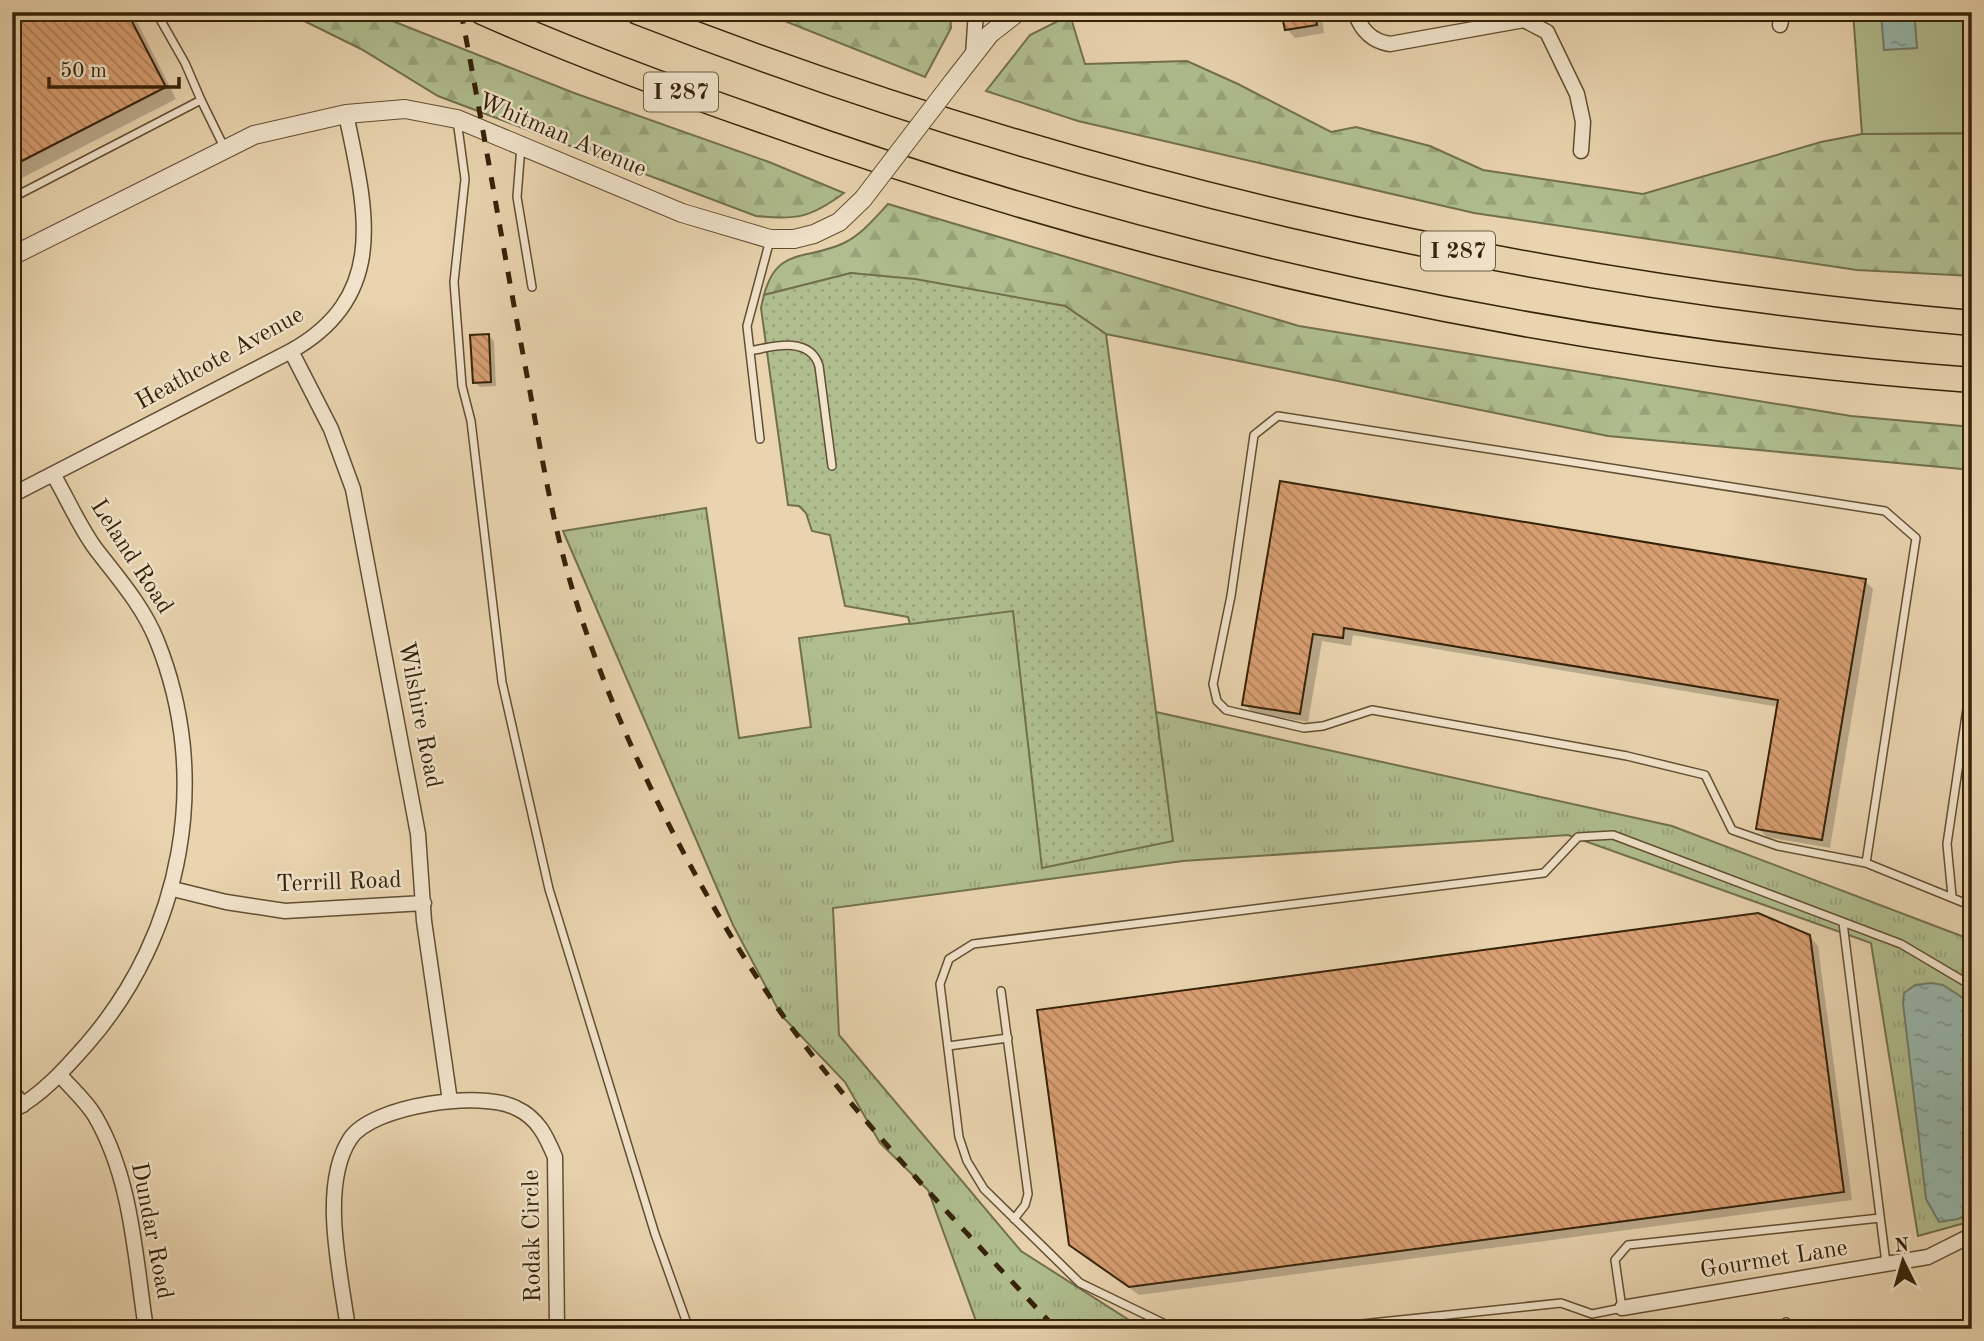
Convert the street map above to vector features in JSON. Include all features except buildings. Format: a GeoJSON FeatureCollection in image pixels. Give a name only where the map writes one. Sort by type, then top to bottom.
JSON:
{"type":"FeatureCollection","features":[{"type":"Feature","properties":{"kind":"highway","name":"I 287"},"geometry":{"type":"LineString","coordinates":[[482,12],[661,85],[860,156],[1048,213],[1238,263],[1475,314],[1730,356],[1972,380]]}},
{"type":"Feature","properties":{"kind":"highway","name":"I 287"},"geometry":{"type":"LineString","coordinates":[[638,12],[955,125],[1159,183],[1298,218],[1587,275],[1735,298],[1972,323]]}},
{"type":"Feature","properties":{"kind":"highway"},"geometry":{"type":"LineString","coordinates":[[1928,377],[1972,394]]}},
{"type":"Feature","properties":{"kind":"street"},"geometry":{"type":"LineString","coordinates":[[973,55],[976,12]]}},
{"type":"Feature","properties":{"kind":"street","name":"Whitman Avenue"},"geometry":{"type":"LineString","coordinates":[[12,256],[254,135],[346,114],[405,109],[457,119],[682,213],[770,239],[794,239],[814,234],[839,222],[863,199],[990,34],[1017,12]]}},
{"type":"Feature","properties":{"kind":"street"},"geometry":{"type":"LineString","coordinates":[[1355,12],[1364,30],[1375,42],[1390,44],[1524,20],[1537,24],[1547,32],[1577,93],[1583,122],[1581,151]]}},
{"type":"Feature","properties":{"kind":"street","name":"Heathcote Avenue"},"geometry":{"type":"LineString","coordinates":[[12,495],[312,340],[348,298],[363,254],[365,207],[346,114]]}},
{"type":"Feature","properties":{"kind":"street","name":"Wilshire Road"},"geometry":{"type":"LineString","coordinates":[[291,352],[331,429],[353,489],[418,834],[424,921],[450,1101]]}},
{"type":"Feature","properties":{"kind":"street","name":"Leland Road"},"geometry":{"type":"LineString","coordinates":[[17,1108],[60,1075],[108,1020],[144,961],[173,889],[183,827],[184,746],[175,692],[156,638],[129,590],[94,546],[53,474]]}},
{"type":"Feature","properties":{"kind":"street","name":"Terrill Road"},"geometry":{"type":"LineString","coordinates":[[173,889],[226,902],[285,911],[424,903]]}},
{"type":"Feature","properties":{"kind":"street","name":"Dundar Road"},"geometry":{"type":"LineString","coordinates":[[60,1075],[94,1114],[112,1149],[125,1191],[146,1329]]}},
{"type":"Feature","properties":{"kind":"street"},"geometry":{"type":"LineString","coordinates":[[12,1091],[17,1108]]}},
{"type":"Feature","properties":{"kind":"street","name":"Rodak Circle"},"geometry":{"type":"LineString","coordinates":[[348,1329],[334,1212],[341,1164],[349,1140],[359,1128],[398,1111],[450,1101],[491,1100],[516,1107],[532,1118],[545,1132],[555,1157],[557,1329]]}},
{"type":"Feature","properties":{"kind":"street","name":"Gourmet Lane"},"geometry":{"type":"LineString","coordinates":[[1622,1308],[1928,1257],[1972,1235]]}},
{"type":"Feature","properties":{"kind":"lane"},"geometry":{"type":"LineString","coordinates":[[156,12],[185,63],[224,148]]}},
{"type":"Feature","properties":{"kind":"lane"},"geometry":{"type":"LineString","coordinates":[[12,198],[201,100]]}},
{"type":"Feature","properties":{"kind":"lane"},"geometry":{"type":"LineString","coordinates":[[457,119],[465,179],[454,282],[459,346],[502,682],[549,889],[655,1234],[689,1329]]}},
{"type":"Feature","properties":{"kind":"lane"},"geometry":{"type":"LineString","coordinates":[[521,146],[516,197],[532,286]]}},
{"type":"Feature","properties":{"kind":"lane"},"geometry":{"type":"LineString","coordinates":[[760,439],[747,326],[770,239]]}},
{"type":"Feature","properties":{"kind":"lane"},"geometry":{"type":"LineString","coordinates":[[750,351],[791,346],[803,347],[813,352],[819,366],[832,466]]}},
{"type":"Feature","properties":{"kind":"lane"},"geometry":{"type":"LineString","coordinates":[[1866,863],[1916,538],[1885,511],[1278,416],[1254,435],[1231,596],[1213,684],[1217,701],[1226,710],[1304,728],[1323,726],[1373,710],[1532,738],[1706,775],[1732,831],[1778,846],[1866,863],[1972,906]]}},
{"type":"Feature","properties":{"kind":"lane"},"geometry":{"type":"LineString","coordinates":[[1952,896],[1947,844],[1972,675]]}},
{"type":"Feature","properties":{"kind":"lane"},"geometry":{"type":"LineString","coordinates":[[1189,1329],[1165,1324],[1080,1283],[984,1189],[967,1161],[959,1137],[940,984],[949,959],[973,944],[1544,873],[1578,837],[1613,835],[1901,944],[1972,986]]}},
{"type":"Feature","properties":{"kind":"lane"},"geometry":{"type":"LineString","coordinates":[[1843,923],[1886,1264]]}},
{"type":"Feature","properties":{"kind":"lane"},"geometry":{"type":"LineString","coordinates":[[1001,990],[1028,1194],[1026,1205],[1014,1219]]}},
{"type":"Feature","properties":{"kind":"lane"},"geometry":{"type":"LineString","coordinates":[[948,1046],[1007,1038]]}},
{"type":"Feature","properties":{"kind":"lane"},"geometry":{"type":"LineString","coordinates":[[1314,1329],[1561,1303],[1592,1314],[1622,1308],[1615,1261],[1628,1245],[1880,1218]]}},
{"type":"Feature","properties":{"kind":"lane"},"geometry":{"type":"LineString","coordinates":[[1786,1322],[1793,1329]]}},
{"type":"Feature","properties":{"kind":"green space"},"geometry":{"type":"Polygon","coordinates":[[[286,12],[370,12],[574,93],[769,162],[844,193],[822,208],[803,215],[782,218],[756,216],[438,96],[361,49],[286,12]]]}},
{"type":"Feature","properties":{"kind":"green space"},"geometry":{"type":"Polygon","coordinates":[[[762,12],[950,12],[951,28],[925,77],[762,12]]]}},
{"type":"Feature","properties":{"kind":"green space"},"geometry":{"type":"Polygon","coordinates":[[[1853,12],[1972,12],[1972,133],[1862,134],[1853,12]]]}},
{"type":"Feature","properties":{"kind":"green space"},"geometry":{"type":"Polygon","coordinates":[[[1070,15],[1085,64],[1187,61],[1331,132],[1356,127],[1430,146],[1483,170],[1643,194],[1821,142],[1862,134],[1972,133],[1972,276],[1857,270],[1474,213],[1078,121],[986,91],[1030,35],[1070,15]]]}},
{"type":"Feature","properties":{"kind":"green space"},"geometry":{"type":"Polygon","coordinates":[[[888,204],[1299,326],[1851,416],[1972,427],[1972,470],[1608,436],[1106,334],[1065,306],[851,273],[764,295],[770,279],[785,262],[844,243],[862,231],[888,204]]]}},
{"type":"Feature","properties":{"kind":"green space"},"geometry":{"type":"Polygon","coordinates":[[[851,273],[915,279],[1065,306],[1106,334],[1173,841],[1042,868],[1013,611],[910,624],[908,617],[845,606],[830,535],[812,531],[806,513],[799,506],[788,505],[761,308],[764,295],[851,273]]]}},
{"type":"Feature","properties":{"kind":"green space"},"geometry":{"type":"Polygon","coordinates":[[[706,508],[739,738],[811,727],[799,638],[1013,610],[1156,712],[1672,826],[1972,940],[1972,1221],[1918,1236],[1871,943],[1568,835],[1183,861],[833,908],[839,1035],[1021,1251],[1143,1329],[979,1329],[928,1190],[880,1143],[845,1082],[781,1015],[733,925],[563,531],[706,508]]]}},
{"type":"Feature","properties":{"kind":"water"},"geometry":{"type":"Polygon","coordinates":[[[1881,12],[1972,12],[1972,17],[1915,21],[1917,48],[1884,50],[1881,12]]]}},
{"type":"Feature","properties":{"kind":"water"},"geometry":{"type":"Polygon","coordinates":[[[1915,985],[1943,985],[1972,1004],[1972,1212],[1958,1219],[1939,1222],[1926,1199],[1903,1003],[1904,993],[1915,985]]]}},
{"type":"Feature","properties":{"kind":"railway"},"geometry":{"type":"LineString","coordinates":[[461,12],[555,523],[577,604],[619,718],[675,836],[707,895],[774,1003],[809,1051],[898,1158],[1056,1329]]}}]}
